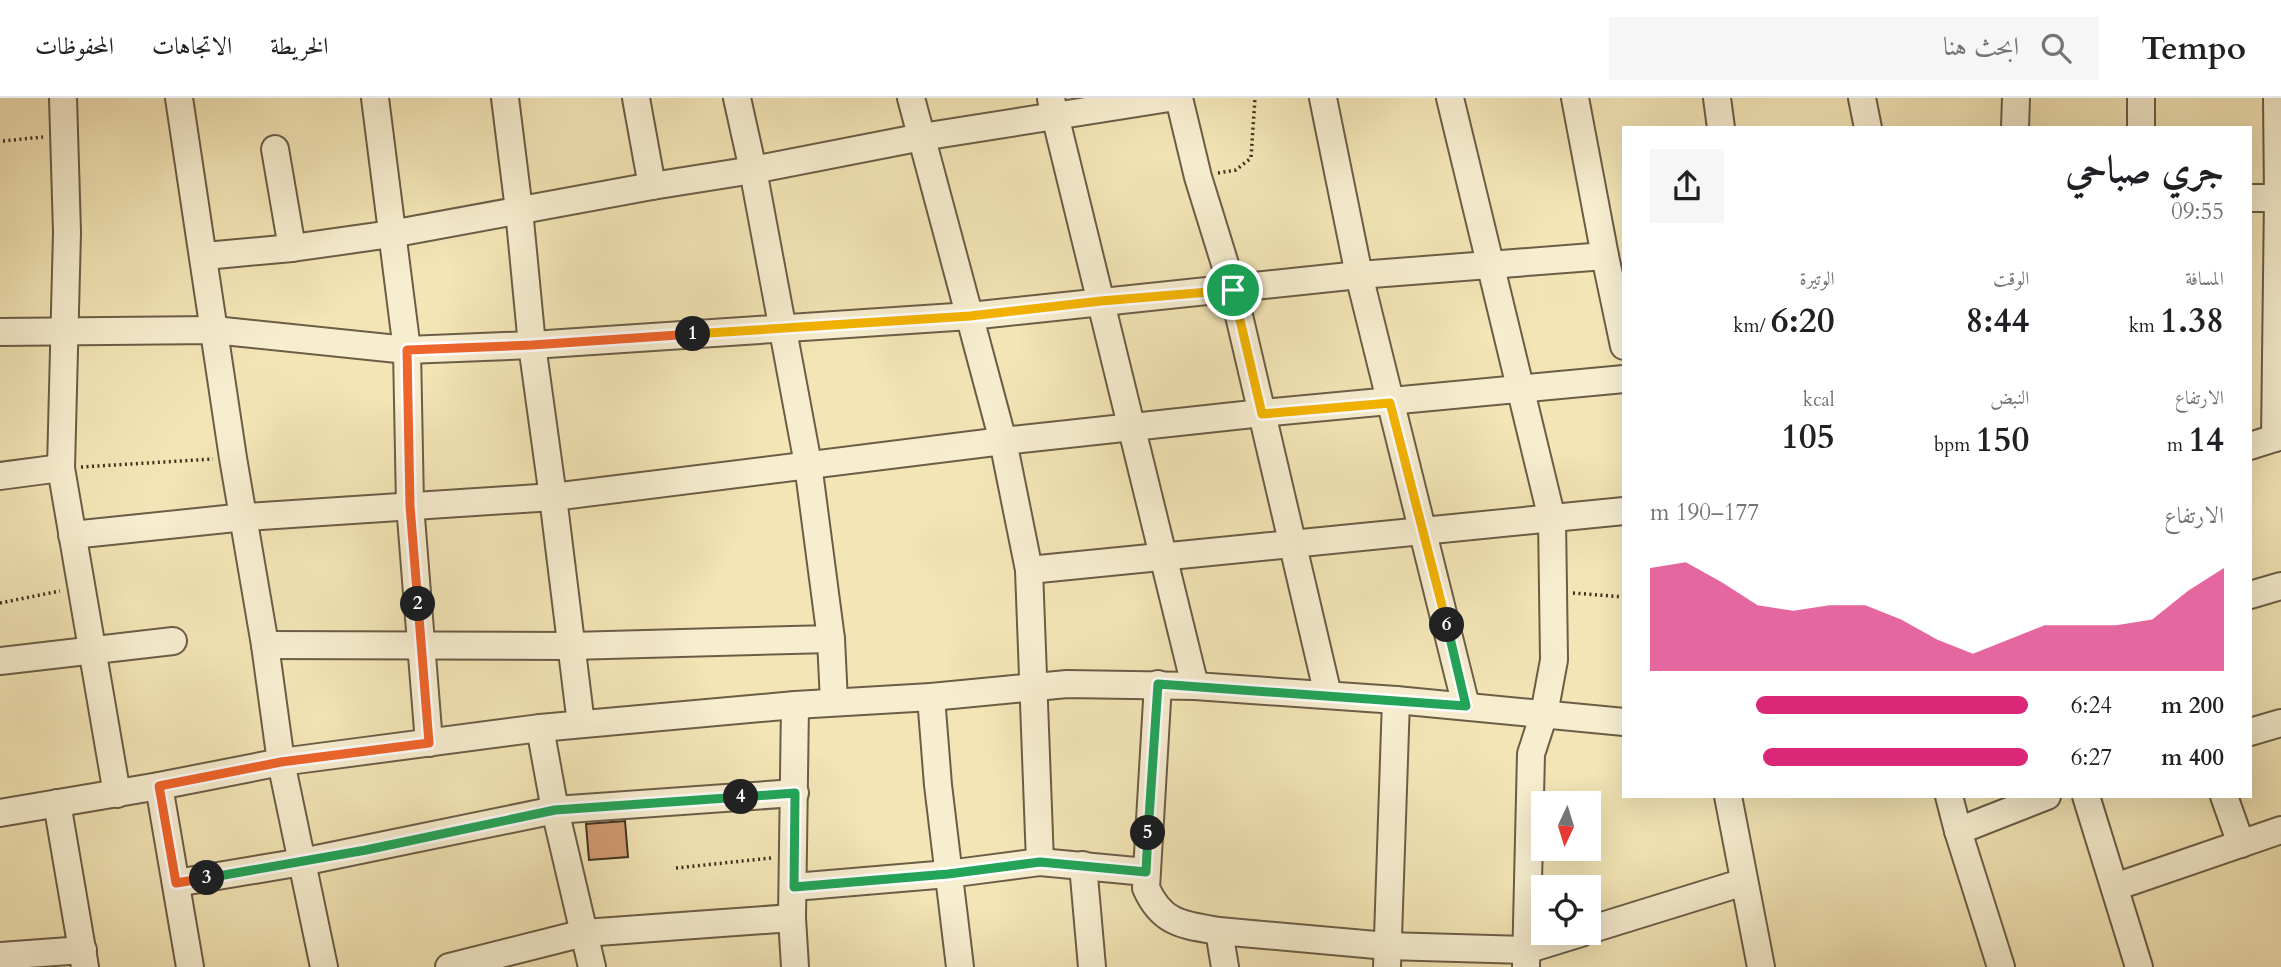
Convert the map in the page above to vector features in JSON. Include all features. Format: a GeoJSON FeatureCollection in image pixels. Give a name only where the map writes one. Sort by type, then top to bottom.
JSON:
{"type":"FeatureCollection","features":[{"type":"Feature","properties":{"kind":"street"},"geometry":{"type":"LineString","coordinates":[[62,98],[67,232],[61,468],[117,794]]}},
{"type":"Feature","properties":{"kind":"street"},"geometry":{"type":"LineString","coordinates":[[179,98],[281,762],[324,967]]}},
{"type":"Feature","properties":{"kind":"street"},"geometry":{"type":"LineString","coordinates":[[375,98],[407,350],[410,506],[429,743]]}},
{"type":"Feature","properties":{"kind":"street"},"geometry":{"type":"LineString","coordinates":[[505,98],[532,345],[554,497],[581,724]]}},
{"type":"Feature","properties":{"kind":"street"},"geometry":{"type":"LineString","coordinates":[[636,98],[652,186]]}},
{"type":"Feature","properties":{"kind":"street"},"geometry":{"type":"LineString","coordinates":[[737,98],[808,464],[831,639],[834,702]]}},
{"type":"Feature","properties":{"kind":"street"},"geometry":{"type":"LineString","coordinates":[[911,98],[1003,441],[1029,570],[1040,862]]}},
{"type":"Feature","properties":{"kind":"street"},"geometry":{"type":"LineString","coordinates":[[205,256],[292,248],[391,234],[753,170],[922,137],[1053,106],[1169,98]]}},
{"type":"Feature","properties":{"kind":"street"},"geometry":{"type":"LineString","coordinates":[[1179,98],[1198,177],[1233,290],[1328,695]]}},
{"type":"Feature","properties":{"kind":"street"},"geometry":{"type":"LineString","coordinates":[[1324,98],[1359,275],[1466,706]]}},
{"type":"Feature","properties":{"kind":"street"},"geometry":{"type":"LineString","coordinates":[[1450,98],[1552,519],[1554,660],[1544,714],[1531,754],[1526,958]]}},
{"type":"Feature","properties":{"kind":"street"},"geometry":{"type":"LineString","coordinates":[[1576,98],[1605,256],[1618,284],[1622,325]]}},
{"type":"Feature","properties":{"kind":"street"},"geometry":{"type":"LineString","coordinates":[[1717,98],[1721,126]]}},
{"type":"Feature","properties":{"kind":"street"},"geometry":{"type":"LineString","coordinates":[[1862,98],[1868,126]]}},
{"type":"Feature","properties":{"kind":"street"},"geometry":{"type":"LineString","coordinates":[[2015,126],[2016,98]]}},
{"type":"Feature","properties":{"kind":"street"},"geometry":{"type":"LineString","coordinates":[[2141,98],[2141,126]]}},
{"type":"Feature","properties":{"kind":"street"},"geometry":{"type":"LineString","coordinates":[[2269,440],[2279,198],[2277,98]]}},
{"type":"Feature","properties":{"kind":"street"},"geometry":{"type":"LineString","coordinates":[[1053,106],[1195,686]]}},
{"type":"Feature","properties":{"kind":"street"},"geometry":{"type":"LineString","coordinates":[[275,149],[292,248]]}},
{"type":"Feature","properties":{"kind":"street"},"geometry":{"type":"LineString","coordinates":[[2252,198],[2279,198]]}},
{"type":"Feature","properties":{"kind":"street"},"geometry":{"type":"LineString","coordinates":[[0,332],[215,330],[407,350],[532,345],[970,316],[1359,275],[1605,256]]}},
{"type":"Feature","properties":{"kind":"street"},"geometry":{"type":"LineString","coordinates":[[72,535],[245,517],[554,497],[1003,441],[1622,379]]}},
{"type":"Feature","properties":{"kind":"street"},"geometry":{"type":"LineString","coordinates":[[0,476],[61,468]]}},
{"type":"Feature","properties":{"kind":"street"},"geometry":{"type":"LineString","coordinates":[[1029,570],[1622,511]]}},
{"type":"Feature","properties":{"kind":"street"},"geometry":{"type":"LineString","coordinates":[[2252,594],[2281,586]]}},
{"type":"Feature","properties":{"kind":"street"},"geometry":{"type":"LineString","coordinates":[[265,645],[571,646],[831,639]]}},
{"type":"Feature","properties":{"kind":"street"},"geometry":{"type":"LineString","coordinates":[[0,661],[173,641]]}},
{"type":"Feature","properties":{"kind":"street"},"geometry":{"type":"LineString","coordinates":[[0,813],[117,794],[281,762],[540,728],[1067,684],[1158,684],[1328,695],[1622,722]]}},
{"type":"Feature","properties":{"kind":"street"},"geometry":{"type":"LineString","coordinates":[[1158,684],[1146,888],[1153,904],[1161,912],[1188,926],[1387,956],[1526,958],[1555,945]]}},
{"type":"Feature","properties":{"kind":"street"},"geometry":{"type":"LineString","coordinates":[[931,696],[960,967]]}},
{"type":"Feature","properties":{"kind":"street"},"geometry":{"type":"LineString","coordinates":[[1387,956],[1396,700]]}},
{"type":"Feature","properties":{"kind":"street"},"geometry":{"type":"LineString","coordinates":[[795,705],[792,918],[795,967]]}},
{"type":"Feature","properties":{"kind":"street"},"geometry":{"type":"LineString","coordinates":[[2252,731],[2281,723]]}},
{"type":"Feature","properties":{"kind":"street"},"geometry":{"type":"LineString","coordinates":[[540,728],[555,810],[592,967]]}},
{"type":"Feature","properties":{"kind":"street"},"geometry":{"type":"LineString","coordinates":[[159,786],[190,967]]}},
{"type":"Feature","properties":{"kind":"street"},"geometry":{"type":"LineString","coordinates":[[176,883],[302,862],[555,810],[795,793]]}},
{"type":"Feature","properties":{"kind":"street"},"geometry":{"type":"LineString","coordinates":[[1728,798],[1761,967]]}},
{"type":"Feature","properties":{"kind":"street"},"geometry":{"type":"LineString","coordinates":[[1950,798],[2001,967]]}},
{"type":"Feature","properties":{"kind":"street"},"geometry":{"type":"LineString","coordinates":[[1958,831],[2042,798]]}},
{"type":"Feature","properties":{"kind":"street"},"geometry":{"type":"LineString","coordinates":[[2087,798],[2139,967]]}},
{"type":"Feature","properties":{"kind":"street"},"geometry":{"type":"LineString","coordinates":[[2225,798],[2241,844]]}},
{"type":"Feature","properties":{"kind":"street"},"geometry":{"type":"LineString","coordinates":[[0,956],[84,959],[57,803]]}},
{"type":"Feature","properties":{"kind":"street"},"geometry":{"type":"LineString","coordinates":[[2115,887],[2281,830]]}},
{"type":"Feature","properties":{"kind":"street"},"geometry":{"type":"LineString","coordinates":[[794,887],[948,874],[1040,862],[1146,872]]}},
{"type":"Feature","properties":{"kind":"street"},"geometry":{"type":"LineString","coordinates":[[1083,864],[1092,967]]}},
{"type":"Feature","properties":{"kind":"street"},"geometry":{"type":"LineString","coordinates":[[1601,926],[1744,882]]}},
{"type":"Feature","properties":{"kind":"street"},"geometry":{"type":"LineString","coordinates":[[449,967],[584,933],[792,918]]}},
{"type":"Feature","properties":{"kind":"street"},"geometry":{"type":"LineString","coordinates":[[1219,931],[1225,967]]}},
{"type":"Feature","properties":{"kind":"path"},"geometry":{"type":"LineString","coordinates":[[1198,177],[1236,170],[1251,158],[1255,98]]}},
{"type":"Feature","properties":{"kind":"path"},"geometry":{"type":"LineString","coordinates":[[3,141],[64,136]]}},
{"type":"Feature","properties":{"kind":"path"},"geometry":{"type":"LineString","coordinates":[[61,468],[233,458]]}},
{"type":"Feature","properties":{"kind":"path"},"geometry":{"type":"LineString","coordinates":[[0,603],[81,586]]}},
{"type":"Feature","properties":{"kind":"path"},"geometry":{"type":"LineString","coordinates":[[1553,592],[1622,597]]}},
{"type":"Feature","properties":{"kind":"path"},"geometry":{"type":"LineString","coordinates":[[676,868],[794,855]]}},
{"type":"Feature","properties":{"kind":"building"},"geometry":{"type":"Polygon","coordinates":[[[625,821],[628,857],[589,860],[586,824],[625,821]]]}},
{"type":"Feature","properties":{"kind":"route"},"geometry":{"type":"LineString","coordinates":[[1233,290],[1262,414],[1390,403],[1466,706],[1158,684],[1146,872],[1040,862],[948,874],[794,887],[795,793],[555,810],[430,838],[176,883],[159,786],[281,762],[429,743],[410,506],[407,350],[532,345],[970,316],[1233,290]]}}]}
